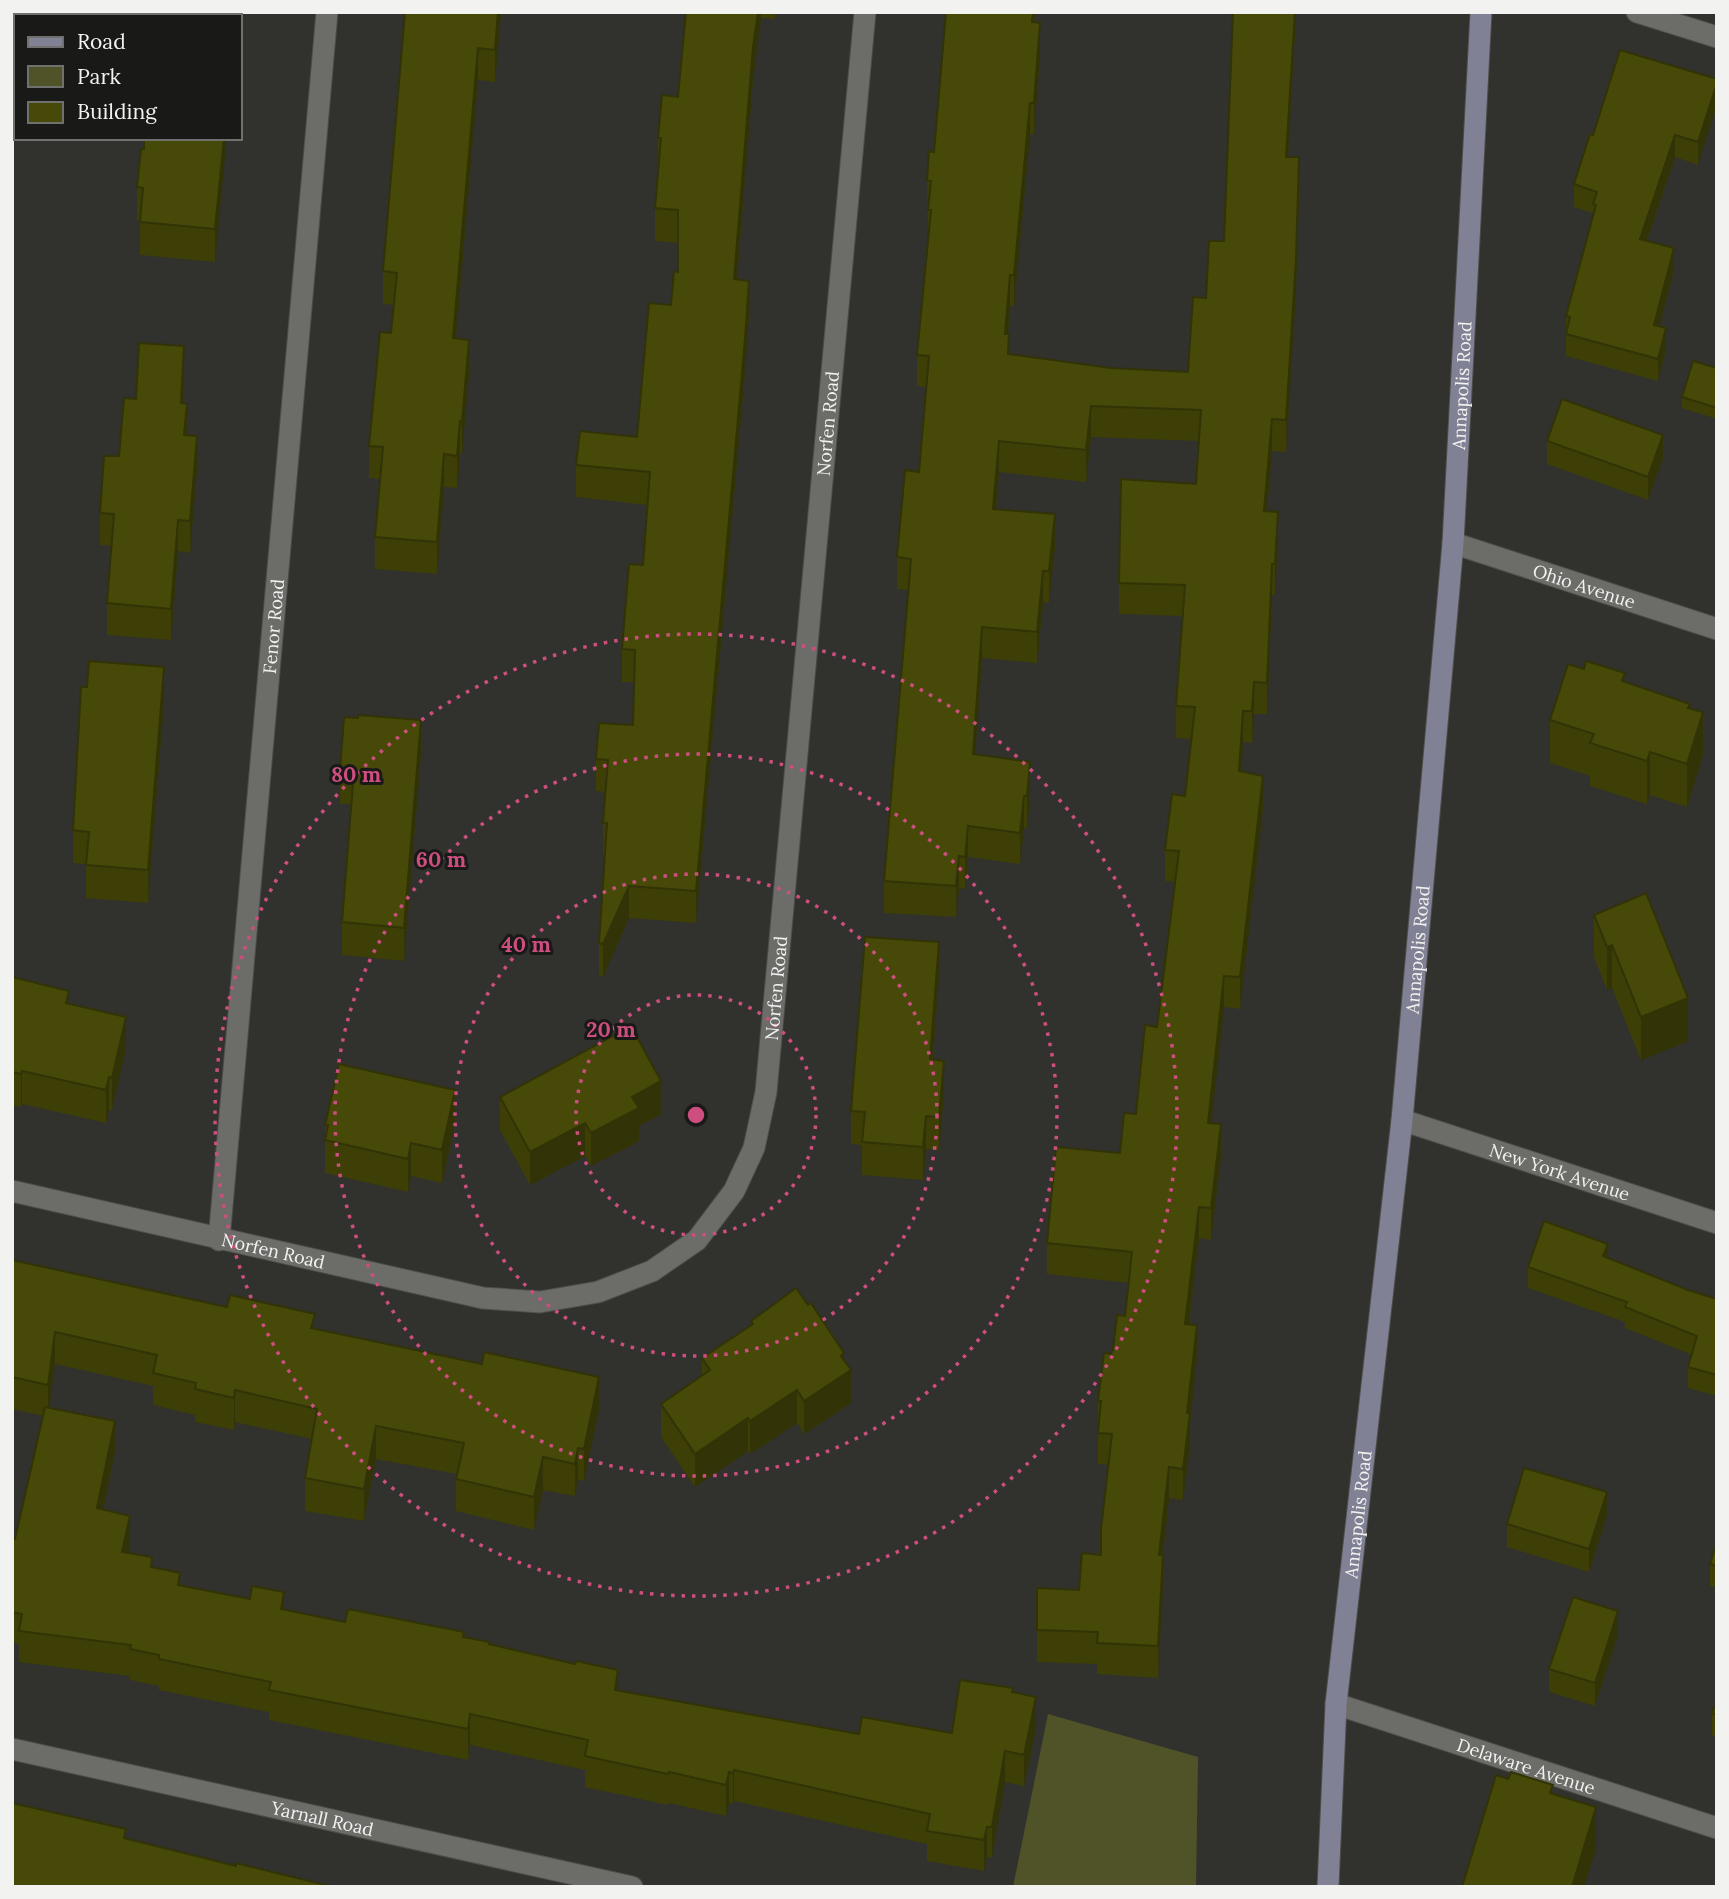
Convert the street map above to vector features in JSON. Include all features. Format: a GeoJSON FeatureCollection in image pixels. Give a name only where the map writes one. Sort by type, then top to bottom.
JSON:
{"type":"FeatureCollection","features":[{"type":"Feature","properties":{"kind":"main road","name":"Annapolis Road"},"geometry":{"type":"LineString","coordinates":[[1328,1887],[1336,1704],[1402,1119],[1453,543],[1481,12]]}},
{"type":"Feature","properties":{"kind":"street","name":"Fenor Road"},"geometry":{"type":"LineString","coordinates":[[219,1240],[327,12]]}},
{"type":"Feature","properties":{"kind":"street","name":"Norfen Road"},"geometry":{"type":"LineString","coordinates":[[12,1191],[483,1298],[541,1302],[598,1293],[652,1271],[697,1240],[734,1191],[754,1148],[766,1092],[865,12]]}},
{"type":"Feature","properties":{"kind":"street"},"geometry":{"type":"LineString","coordinates":[[1637,12],[1717,37]]}},
{"type":"Feature","properties":{"kind":"street","name":"Ohio Avenue"},"geometry":{"type":"LineString","coordinates":[[1453,543],[1717,629]]}},
{"type":"Feature","properties":{"kind":"street","name":"New York Avenue"},"geometry":{"type":"LineString","coordinates":[[1402,1119],[1717,1223]]}},
{"type":"Feature","properties":{"kind":"street","name":"Delaware Avenue"},"geometry":{"type":"LineString","coordinates":[[1336,1704],[1717,1828]]}},
{"type":"Feature","properties":{"kind":"street","name":"Yarnall Road"},"geometry":{"type":"LineString","coordinates":[[12,1749],[632,1887]]}},
{"type":"Feature","properties":{"kind":"green space"},"geometry":{"type":"Polygon","coordinates":[[[1048,1714],[1198,1757],[1196,1887],[1013,1887],[1048,1714]]]}},
{"type":"Feature","properties":{"kind":"building"},"geometry":{"type":"Polygon","coordinates":[[[159,12],[236,12],[236,14],[159,12]]]}},
{"type":"Feature","properties":{"kind":"building"},"geometry":{"type":"Polygon","coordinates":[[[405,12],[498,12],[495,50],[478,48],[453,338],[469,340],[457,456],[444,454],[437,542],[375,537],[383,447],[369,446],[380,332],[391,333],[397,273],[383,271],[405,12]]]}},
{"type":"Feature","properties":{"kind":"building"},"geometry":{"type":"Polygon","coordinates":[[[686,12],[758,12],[734,279],[749,281],[745,339],[696,891],[629,886],[603,944],[599,943],[608,760],[596,759],[599,723],[633,725],[635,650],[622,649],[629,564],[643,565],[650,472],[576,465],[580,431],[637,437],[649,303],[671,305],[674,271],[678,272],[678,210],[655,208],[661,138],[658,138],[662,95],[678,97],[686,12]]]}},
{"type":"Feature","properties":{"kind":"building"},"geometry":{"type":"Polygon","coordinates":[[[946,12],[1033,12],[1032,22],[1040,23],[1034,103],[1030,103],[1014,275],[1010,275],[1005,334],[1009,334],[1008,354],[1111,368],[1188,372],[1193,297],[1206,298],[1209,241],[1224,241],[1233,12],[1295,12],[1286,157],[1299,157],[1296,259],[1286,420],[1272,419],[1264,511],[1278,512],[1275,564],[1272,564],[1267,683],[1254,682],[1252,711],[1243,711],[1239,771],[1263,776],[1240,977],[1224,976],[1208,1123],[1221,1124],[1211,1208],[1199,1207],[1185,1324],[1197,1325],[1187,1413],[1190,1413],[1183,1469],[1169,1467],[1159,1555],[1163,1555],[1158,1646],[1097,1643],[1098,1632],[1037,1630],[1037,1588],[1079,1590],[1082,1553],[1101,1555],[1101,1529],[1112,1434],[1098,1433],[1101,1401],[1098,1401],[1104,1353],[1111,1354],[1113,1350],[1117,1315],[1125,1316],[1132,1252],[1047,1243],[1056,1147],[1120,1153],[1124,1113],[1136,1114],[1145,1025],[1157,1027],[1179,851],[1165,850],[1172,794],[1185,796],[1195,707],[1176,706],[1185,585],[1119,583],[1121,479],[1196,484],[1201,410],[1091,406],[1086,450],[999,441],[993,509],[1055,514],[1049,571],[1043,571],[1037,632],[982,627],[973,754],[1030,762],[1020,833],[968,826],[965,857],[959,856],[956,886],[884,881],[911,559],[897,557],[905,470],[919,472],[929,356],[917,355],[931,210],[928,210],[931,181],[927,181],[929,151],[934,152],[946,12]]]}},
{"type":"Feature","properties":{"kind":"building"},"geometry":{"type":"Polygon","coordinates":[[[1620,50],[1717,79],[1698,142],[1675,135],[1640,239],[1674,248],[1654,325],[1666,328],[1658,359],[1566,334],[1570,317],[1566,316],[1596,205],[1593,204],[1597,192],[1574,184],[1620,50]]]}},
{"type":"Feature","properties":{"kind":"building"},"geometry":{"type":"Polygon","coordinates":[[[144,140],[224,140],[215,229],[140,222],[143,188],[137,187],[141,149],[144,149],[144,140]]]}},
{"type":"Feature","properties":{"kind":"building"},"geometry":{"type":"Polygon","coordinates":[[[139,343],[184,346],[181,403],[187,404],[184,435],[197,436],[190,521],[178,520],[171,609],[107,603],[114,514],[100,513],[104,456],[119,456],[124,398],[136,399],[139,343]]]}},
{"type":"Feature","properties":{"kind":"building"},"geometry":{"type":"Polygon","coordinates":[[[1693,361],[1717,368],[1717,408],[1682,397],[1693,361]]]}},
{"type":"Feature","properties":{"kind":"building"},"geometry":{"type":"Polygon","coordinates":[[[1562,399],[1663,435],[1648,477],[1547,441],[1562,399]]]}},
{"type":"Feature","properties":{"kind":"building"},"geometry":{"type":"Polygon","coordinates":[[[89,661],[164,667],[148,870],[86,865],[89,832],[73,830],[81,687],[87,687],[89,661]]]}},
{"type":"Feature","properties":{"kind":"building"},"geometry":{"type":"Polygon","coordinates":[[[1586,661],[1625,673],[1622,681],[1690,704],[1688,708],[1703,712],[1687,764],[1650,752],[1647,761],[1590,743],[1594,734],[1550,720],[1568,664],[1584,669],[1586,661]]]}},
{"type":"Feature","properties":{"kind":"building"},"geometry":{"type":"Polygon","coordinates":[[[358,715],[421,720],[404,928],[342,922],[354,771],[340,771],[344,717],[358,718],[358,715]]]}},
{"type":"Feature","properties":{"kind":"building"},"geometry":{"type":"Polygon","coordinates":[[[1646,893],[1688,998],[1641,1017],[1612,945],[1607,947],[1594,915],[1646,893]]]}},
{"type":"Feature","properties":{"kind":"building"},"geometry":{"type":"Polygon","coordinates":[[[865,937],[939,942],[930,1059],[944,1061],[939,1117],[926,1116],[923,1147],[862,1142],[865,1112],[851,1111],[865,937]]]}},
{"type":"Feature","properties":{"kind":"building"},"geometry":{"type":"Polygon","coordinates":[[[12,977],[69,991],[66,1003],[126,1017],[112,1078],[109,1077],[106,1090],[22,1071],[21,1074],[12,1072],[12,977]]]}},
{"type":"Feature","properties":{"kind":"building"},"geometry":{"type":"Polygon","coordinates":[[[631,1026],[661,1081],[632,1097],[639,1108],[591,1133],[585,1123],[530,1152],[500,1097],[631,1026]]]}},
{"type":"Feature","properties":{"kind":"building"},"geometry":{"type":"Polygon","coordinates":[[[339,1064],[455,1090],[442,1150],[411,1143],[408,1159],[325,1140],[328,1125],[325,1125],[339,1064]]]}},
{"type":"Feature","properties":{"kind":"building"},"geometry":{"type":"Polygon","coordinates":[[[1544,1221],[1608,1244],[1603,1256],[1717,1299],[1717,1375],[1688,1367],[1697,1336],[1625,1307],[1627,1302],[1528,1267],[1544,1221]]]}},
{"type":"Feature","properties":{"kind":"building"},"geometry":{"type":"Polygon","coordinates":[[[12,1260],[227,1307],[230,1295],[315,1314],[311,1328],[482,1364],[484,1352],[599,1377],[584,1449],[578,1448],[575,1464],[543,1457],[534,1497],[456,1479],[464,1443],[376,1426],[364,1489],[305,1478],[317,1409],[235,1390],[234,1398],[195,1389],[196,1383],[153,1373],[157,1355],[55,1332],[48,1385],[12,1377],[12,1260]]]}},
{"type":"Feature","properties":{"kind":"building"},"geometry":{"type":"Polygon","coordinates":[[[796,1288],[808,1305],[811,1303],[844,1353],[841,1356],[851,1370],[804,1401],[797,1390],[750,1421],[748,1418],[695,1454],[661,1404],[710,1370],[702,1358],[753,1324],[751,1321],[796,1288]]]}},
{"type":"Feature","properties":{"kind":"building"},"geometry":{"type":"Polygon","coordinates":[[[45,1407],[115,1421],[97,1508],[130,1516],[122,1552],[152,1557],[151,1567],[180,1573],[178,1585],[250,1599],[252,1586],[284,1592],[281,1609],[345,1622],[348,1609],[464,1632],[463,1637],[490,1642],[489,1644],[575,1664],[576,1661],[618,1670],[615,1690],[859,1734],[862,1717],[952,1733],[960,1680],[1013,1688],[1012,1692],[1036,1697],[1024,1755],[1005,1751],[992,1827],[987,1827],[984,1840],[927,1831],[930,1814],[734,1770],[733,1773],[729,1772],[726,1785],[669,1772],[668,1774],[585,1756],[588,1740],[470,1714],[468,1729],[269,1690],[271,1682],[159,1659],[159,1655],[130,1649],[131,1645],[19,1631],[22,1614],[12,1612],[12,1538],[15,1539],[45,1407]]]}},
{"type":"Feature","properties":{"kind":"building"},"geometry":{"type":"Polygon","coordinates":[[[1524,1468],[1607,1492],[1589,1549],[1507,1524],[1524,1468]]]}},
{"type":"Feature","properties":{"kind":"building"},"geometry":{"type":"Polygon","coordinates":[[[1717,1542],[1717,1566],[1710,1564],[1717,1542]]]}},
{"type":"Feature","properties":{"kind":"building"},"geometry":{"type":"Polygon","coordinates":[[[1573,1597],[1618,1611],[1595,1683],[1549,1669],[1573,1597]]]}},
{"type":"Feature","properties":{"kind":"building"},"geometry":{"type":"Polygon","coordinates":[[[1717,1702],[1717,1715],[1712,1713],[1717,1702]]]}},
{"type":"Feature","properties":{"kind":"building"},"geometry":{"type":"Polygon","coordinates":[[[1511,1772],[1553,1785],[1550,1793],[1596,1807],[1572,1887],[1462,1887],[1496,1775],[1508,1779],[1511,1772]]]}},
{"type":"Feature","properties":{"kind":"building"},"geometry":{"type":"Polygon","coordinates":[[[12,1803],[126,1829],[124,1838],[334,1887],[12,1887],[12,1803]]]}}]}
